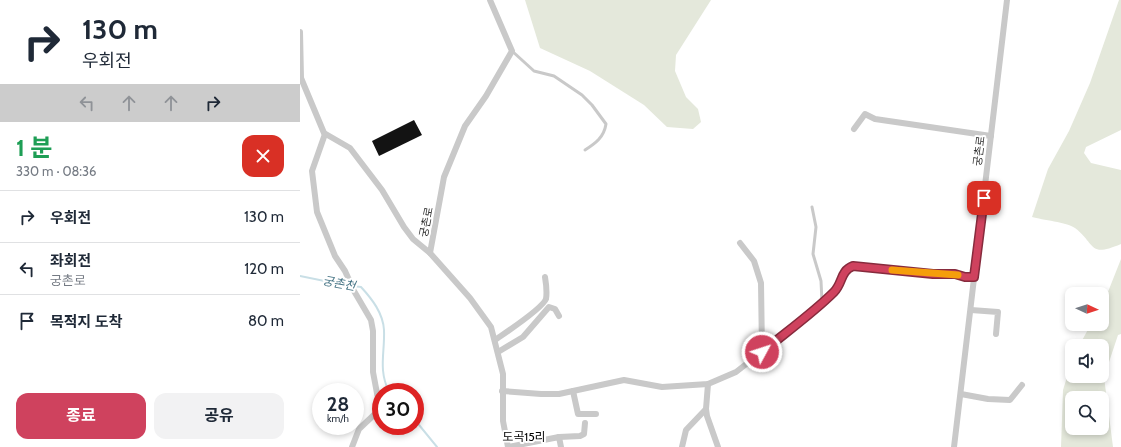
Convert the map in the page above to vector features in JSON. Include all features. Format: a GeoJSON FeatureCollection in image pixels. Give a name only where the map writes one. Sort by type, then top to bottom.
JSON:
{"type":"FeatureCollection","features":[{"type":"Feature","properties":{"kind":"street"},"geometry":{"type":"LineString","coordinates":[[490,0],[512,51]]}},
{"type":"Feature","properties":{"kind":"street","name":"궁촌로"},"geometry":{"type":"LineString","coordinates":[[954,447],[1007,0]]}},
{"type":"Feature","properties":{"kind":"street"},"geometry":{"type":"LineString","coordinates":[[300,32],[301,78],[325,134],[350,148],[382,190],[413,239],[430,253]]}},
{"type":"Feature","properties":{"kind":"street","name":"궁촌로"},"geometry":{"type":"LineString","coordinates":[[508,447],[503,421],[503,374],[491,327],[470,298],[430,253],[444,177],[462,133],[512,51]]}},
{"type":"Feature","properties":{"kind":"street"},"geometry":{"type":"LineString","coordinates":[[854,129],[865,114],[875,119],[991,136]]}},
{"type":"Feature","properties":{"kind":"street"},"geometry":{"type":"LineString","coordinates":[[325,134],[312,171],[317,212],[335,256],[345,270],[354,291],[371,320],[374,331],[373,372],[379,404],[377,412],[359,429],[352,447]]}},
{"type":"Feature","properties":{"kind":"street"},"geometry":{"type":"LineString","coordinates":[[740,244],[754,261],[761,283],[762,352]]}},
{"type":"Feature","properties":{"kind":"street"},"geometry":{"type":"LineString","coordinates":[[502,391],[541,394],[574,391],[624,380],[662,387],[708,384],[736,372],[822,302],[835,291],[847,268],[853,266],[933,274],[955,274],[965,277],[974,277]]}},
{"type":"Feature","properties":{"kind":"street"},"geometry":{"type":"LineString","coordinates":[[495,340],[537,310],[543,303],[546,298],[545,277]]}},
{"type":"Feature","properties":{"kind":"street"},"geometry":{"type":"LineString","coordinates":[[498,352],[523,337],[549,307],[555,309],[560,316]]}},
{"type":"Feature","properties":{"kind":"street"},"geometry":{"type":"LineString","coordinates":[[971,310],[998,312],[996,334]]}},
{"type":"Feature","properties":{"kind":"street"},"geometry":{"type":"LineString","coordinates":[[708,384],[706,409],[707,416],[718,447]]}},
{"type":"Feature","properties":{"kind":"street"},"geometry":{"type":"LineString","coordinates":[[961,394],[988,399],[1010,400],[1022,385]]}},
{"type":"Feature","properties":{"kind":"street"},"geometry":{"type":"LineString","coordinates":[[574,391],[578,414],[596,414]]}},
{"type":"Feature","properties":{"kind":"street"},"geometry":{"type":"LineString","coordinates":[[682,447],[686,430],[706,409]]}},
{"type":"Feature","properties":{"kind":"street"},"geometry":{"type":"LineString","coordinates":[[508,447],[580,436],[584,434],[585,423]]}},
{"type":"Feature","properties":{"kind":"street"},"geometry":{"type":"LineString","coordinates":[[559,438],[561,447]]}},
{"type":"Feature","properties":{"kind":"lane"},"geometry":{"type":"LineString","coordinates":[[512,51],[519,59],[534,71],[554,76],[582,95],[592,105],[606,124],[605,130],[598,141],[585,150]]}},
{"type":"Feature","properties":{"kind":"lane"},"geometry":{"type":"LineString","coordinates":[[812,207],[816,227],[813,254],[821,280],[822,302]]}},
{"type":"Feature","properties":{"kind":"shaded area"},"geometry":{"type":"Polygon","coordinates":[[[525,0],[711,0],[676,55],[675,71],[686,97],[698,109],[701,122],[693,129],[667,127],[644,105],[590,71],[540,48],[525,0]]]}},
{"type":"Feature","properties":{"kind":"shaded area"},"geometry":{"type":"Polygon","coordinates":[[[1119,0],[1121,0],[1121,130],[1086,147],[1084,153],[1091,163],[1121,170],[1121,244],[1103,250],[1094,247],[1082,234],[1071,226],[1032,217],[1048,169],[1069,131],[1090,83],[1119,0]]]}},
{"type":"Feature","properties":{"kind":"shaded area"},"geometry":{"type":"Polygon","coordinates":[[[1121,259],[1121,334],[1118,335],[1109,362],[1109,339],[1083,339],[1087,331],[1109,331],[1109,289],[1121,259]]]}},
{"type":"Feature","properties":{"kind":"shaded area"},"geometry":{"type":"Polygon","coordinates":[[[1065,383],[1105,383],[1106,391],[1065,391],[1065,435],[1109,435],[1109,416],[1113,447],[1061,447],[1063,390],[1065,383]]]}},
{"type":"Feature","properties":{"kind":"building"},"geometry":{"type":"Polygon","coordinates":[[[414,120],[422,135],[379,156],[372,141],[414,120]]]}},
{"type":"Feature","properties":{"kind":"waterway","name":"궁촌천"},"geometry":{"type":"LineString","coordinates":[[300,276],[349,286]]}},
{"type":"Feature","properties":{"kind":"waterway","name":"궁촌천"},"geometry":{"type":"LineString","coordinates":[[353,286],[361,287],[373,301],[382,318],[384,330],[383,368],[386,383]]}},
{"type":"Feature","properties":{"kind":"waterway","name":"궁촌천"},"geometry":{"type":"LineString","coordinates":[[424,431],[437,447]]}},
{"type":"Feature","properties":{"kind":"slow traffic"},"geometry":{"type":"LineString","coordinates":[[892,270],[958,275]]}},
{"type":"Feature","properties":{"kind":"district","name":"도곡15리"},"geometry":{"type":"Point","coordinates":[524,436]}},
{"type":"Feature","properties":{"kind":"route"},"geometry":{"type":"LineString","coordinates":[[762,352],[835,291],[843,272],[847,268],[862,266],[974,277],[984,198]]}}]}
